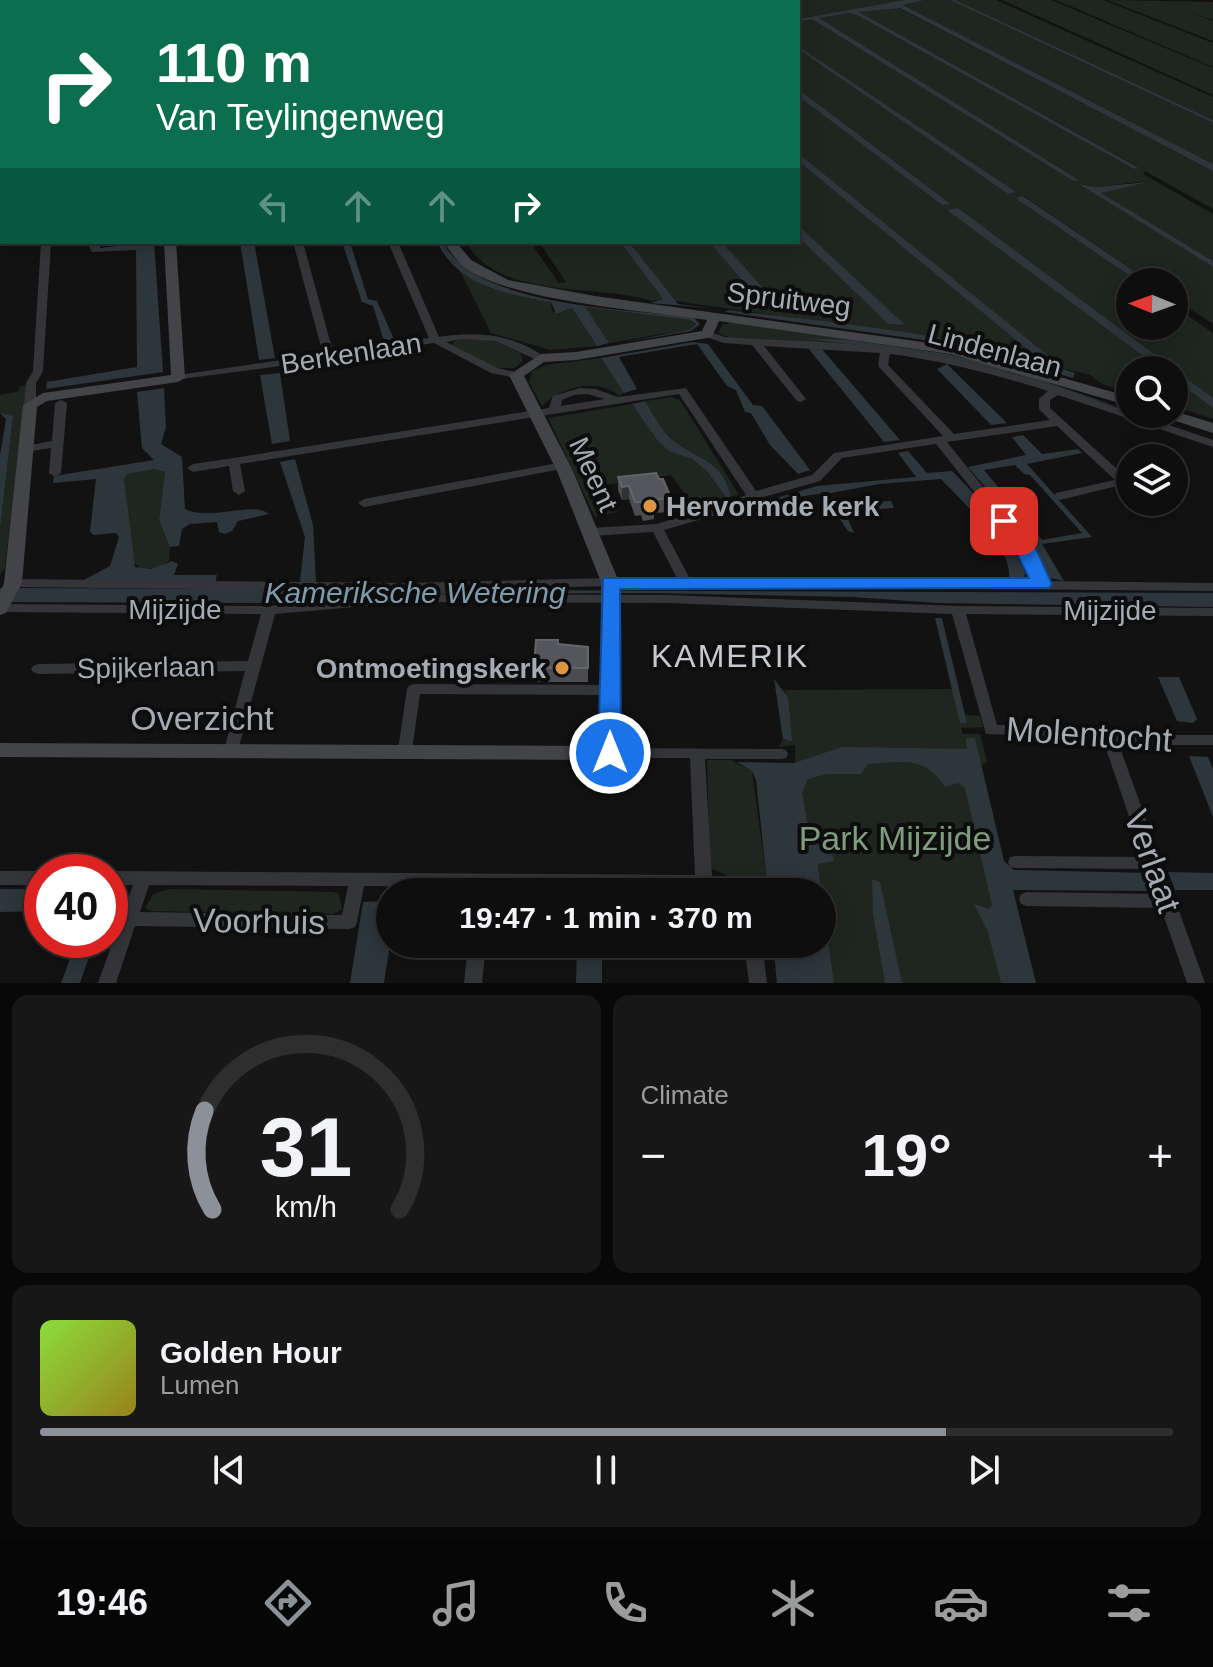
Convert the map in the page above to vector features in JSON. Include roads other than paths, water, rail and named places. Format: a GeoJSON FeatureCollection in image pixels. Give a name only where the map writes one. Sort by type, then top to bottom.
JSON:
{"type":"FeatureCollection","features":[{"type":"Feature","properties":{"kind":"street"},"geometry":{"type":"LineString","coordinates":[[1,608],[8,584],[31,383],[38,371],[46,244]]}},
{"type":"Feature","properties":{"kind":"street"},"geometry":{"type":"LineString","coordinates":[[30,405],[43,397],[178,378],[170,244]]}},
{"type":"Feature","properties":{"kind":"street"},"geometry":{"type":"LineString","coordinates":[[299,244],[329,358]]}},
{"type":"Feature","properties":{"kind":"street"},"geometry":{"type":"LineString","coordinates":[[394,244],[435,340]]}},
{"type":"Feature","properties":{"kind":"street","name":"Spruitweg"},"geometry":{"type":"LineString","coordinates":[[452,244],[467,263],[504,283],[951,350],[1116,398]]}},
{"type":"Feature","properties":{"kind":"street"},"geometry":{"type":"LineString","coordinates":[[707,334],[715,316]]}},
{"type":"Feature","properties":{"kind":"street","name":"Lindenlaan"},"geometry":{"type":"LineString","coordinates":[[435,340],[488,337],[541,358],[576,356],[707,334],[724,340],[756,343],[886,350],[971,366],[1213,444]]}},
{"type":"Feature","properties":{"kind":"street","name":"Berkenlaan"},"geometry":{"type":"LineString","coordinates":[[178,378],[435,340],[495,371],[516,375]]}},
{"type":"Feature","properties":{"kind":"street"},"geometry":{"type":"LineString","coordinates":[[756,343],[801,399]]}},
{"type":"Feature","properties":{"kind":"street"},"geometry":{"type":"LineString","coordinates":[[886,350],[883,365],[945,439],[1020,541],[1042,584]]}},
{"type":"Feature","properties":{"kind":"street"},"geometry":{"type":"LineString","coordinates":[[516,375],[541,358]]}},
{"type":"Feature","properties":{"kind":"street","name":"Meent"},"geometry":{"type":"LineString","coordinates":[[516,375],[563,466],[592,532],[610,591],[610,753]]}},
{"type":"Feature","properties":{"kind":"street"},"geometry":{"type":"LineString","coordinates":[[193,468],[682,390],[753,496]]}},
{"type":"Feature","properties":{"kind":"street"},"geometry":{"type":"LineString","coordinates":[[1055,392],[1044,399],[1045,409],[1116,474]]}},
{"type":"Feature","properties":{"kind":"street"},"geometry":{"type":"LineString","coordinates":[[55,473],[61,403]]}},
{"type":"Feature","properties":{"kind":"street"},"geometry":{"type":"LineString","coordinates":[[1188,420],[1213,428]]}},
{"type":"Feature","properties":{"kind":"street"},"geometry":{"type":"LineString","coordinates":[[592,532],[657,528],[729,507],[753,496],[816,478],[838,455],[1058,422]]}},
{"type":"Feature","properties":{"kind":"street"},"geometry":{"type":"LineString","coordinates":[[25,449],[57,444]]}},
{"type":"Feature","properties":{"kind":"street"},"geometry":{"type":"LineString","coordinates":[[234,461],[239,491]]}},
{"type":"Feature","properties":{"kind":"street"},"geometry":{"type":"LineString","coordinates":[[364,503],[563,466]]}},
{"type":"Feature","properties":{"kind":"street"},"geometry":{"type":"LineString","coordinates":[[1060,496],[1116,486]]}},
{"type":"Feature","properties":{"kind":"street"},"geometry":{"type":"LineString","coordinates":[[657,528],[686,583]]}},
{"type":"Feature","properties":{"kind":"street"},"geometry":{"type":"LineString","coordinates":[[8,584],[610,591],[686,583],[1213,587]]}},
{"type":"Feature","properties":{"kind":"street","name":"Mijzijde"},"geometry":{"type":"LineString","coordinates":[[1,608],[269,610],[412,598],[610,591],[958,610],[1213,612]]}},
{"type":"Feature","properties":{"kind":"street","name":"Spijkerlaan"},"geometry":{"type":"LineString","coordinates":[[231,750],[269,610]]}},
{"type":"Feature","properties":{"kind":"street","name":"Molentocht"},"geometry":{"type":"LineString","coordinates":[[958,610],[991,730],[1094,732],[1110,740],[1213,740]]}},
{"type":"Feature","properties":{"kind":"street","name":"Spijkerlaan"},"geometry":{"type":"LineString","coordinates":[[38,669],[253,666]]}},
{"type":"Feature","properties":{"kind":"street"},"geometry":{"type":"LineString","coordinates":[[405,750],[414,689],[610,690]]}},
{"type":"Feature","properties":{"kind":"street","name":"Verlaat"},"geometry":{"type":"LineString","coordinates":[[1110,740],[1196,983]]}},
{"type":"Feature","properties":{"kind":"street","name":"Overzicht"},"geometry":{"type":"LineString","coordinates":[[0,750],[697,753]]}},
{"type":"Feature","properties":{"kind":"street"},"geometry":{"type":"LineString","coordinates":[[704,878],[697,753],[781,754]]}},
{"type":"Feature","properties":{"kind":"street"},"geometry":{"type":"LineString","coordinates":[[1016,862],[1155,863]]}},
{"type":"Feature","properties":{"kind":"street"},"geometry":{"type":"LineString","coordinates":[[0,878],[24,878]]}},
{"type":"Feature","properties":{"kind":"street","name":"Voorhuis"},"geometry":{"type":"LineString","coordinates":[[128,879],[376,882]]}},
{"type":"Feature","properties":{"kind":"street"},"geometry":{"type":"LineString","coordinates":[[128,919],[143,879]]}},
{"type":"Feature","properties":{"kind":"street","name":"Voorhuis"},"geometry":{"type":"LineString","coordinates":[[128,919],[349,922],[357,881]]}},
{"type":"Feature","properties":{"kind":"street"},"geometry":{"type":"LineString","coordinates":[[1027,899],[1168,901]]}},
{"type":"Feature","properties":{"kind":"street"},"geometry":{"type":"LineString","coordinates":[[107,983],[115,958]]}},
{"type":"Feature","properties":{"kind":"street"},"geometry":{"type":"LineString","coordinates":[[473,983],[476,958]]}},
{"type":"Feature","properties":{"kind":"street"},"geometry":{"type":"LineString","coordinates":[[755,958],[758,983]]}},
{"type":"Feature","properties":{"kind":"water"},"geometry":{"type":"Polygon","coordinates":[[[904,0],[925,0],[903,5],[1213,164],[1213,171],[900,8],[859,12],[1139,168],[1134,169],[857,15],[850,13],[819,18],[1079,180],[1073,181],[813,20],[800,21],[904,0]]]}},
{"type":"Feature","properties":{"kind":"water"},"geometry":{"type":"Polygon","coordinates":[[[950,0],[1213,120],[1213,123],[950,0]]]}},
{"type":"Feature","properties":{"kind":"water"},"geometry":{"type":"Polygon","coordinates":[[[800,47],[1016,192],[1008,194],[800,50],[800,47]]]}},
{"type":"Feature","properties":{"kind":"water"},"geometry":{"type":"Polygon","coordinates":[[[800,91],[951,204],[942,205],[800,98],[800,91]]]}},
{"type":"Feature","properties":{"kind":"water"},"geometry":{"type":"Polygon","coordinates":[[[800,155],[1051,358],[1034,355],[800,163],[800,155]]]}},
{"type":"Feature","properties":{"kind":"water"},"geometry":{"type":"Polygon","coordinates":[[[1148,182],[1101,193],[1213,261],[1213,267],[1079,184],[1096,187],[1148,182]]]}},
{"type":"Feature","properties":{"kind":"water"},"geometry":{"type":"Polygon","coordinates":[[[1023,196],[1129,268],[1118,268],[1015,198],[1023,196]]]}},
{"type":"Feature","properties":{"kind":"water"},"geometry":{"type":"Polygon","coordinates":[[[958,208],[1116,326],[1116,336],[947,210],[958,208]]]}},
{"type":"Feature","properties":{"kind":"water"},"geometry":{"type":"Polygon","coordinates":[[[800,227],[905,325],[888,324],[800,239],[800,227]]]}},
{"type":"Feature","properties":{"kind":"water"},"geometry":{"type":"Polygon","coordinates":[[[88,244],[100,244],[100,248],[154,244],[163,372],[46,389],[47,382],[137,367],[136,250],[92,252],[88,244]]]}},
{"type":"Feature","properties":{"kind":"water"},"geometry":{"type":"Polygon","coordinates":[[[240,244],[254,244],[275,358],[259,360],[240,244]]]}},
{"type":"Feature","properties":{"kind":"water"},"geometry":{"type":"Polygon","coordinates":[[[343,244],[351,244],[368,299],[377,301],[394,339],[384,341],[373,306],[362,302],[343,244]]]}},
{"type":"Feature","properties":{"kind":"water"},"geometry":{"type":"Polygon","coordinates":[[[438,244],[445,244],[460,264],[487,280],[519,292],[593,307],[693,317],[700,324],[691,331],[626,342],[691,329],[696,324],[690,320],[585,307],[609,343],[597,346],[572,308],[556,314],[551,302],[485,286],[457,269],[438,244]]]}},
{"type":"Feature","properties":{"kind":"water"},"geometry":{"type":"Polygon","coordinates":[[[622,244],[631,244],[678,304],[711,308],[650,303],[663,299],[622,244]]]}},
{"type":"Feature","properties":{"kind":"water"},"geometry":{"type":"Polygon","coordinates":[[[711,244],[724,244],[782,309],[766,308],[711,244]]]}},
{"type":"Feature","properties":{"kind":"water"},"geometry":{"type":"Polygon","coordinates":[[[725,312],[904,332],[991,349],[1075,373],[1073,378],[952,344],[725,312]]]}},
{"type":"Feature","properties":{"kind":"water"},"geometry":{"type":"Polygon","coordinates":[[[804,338],[851,340],[947,354],[1012,370],[1116,407],[1011,373],[947,357],[804,338]]]}},
{"type":"Feature","properties":{"kind":"water"},"geometry":{"type":"Polygon","coordinates":[[[1122,340],[1135,340],[1157,356],[1143,356],[1122,340]]]}},
{"type":"Feature","properties":{"kind":"water"},"geometry":{"type":"Polygon","coordinates":[[[693,342],[708,344],[753,405],[762,406],[810,470],[798,474],[770,445],[751,413],[745,412],[736,390],[727,386],[697,344],[619,357],[637,389],[624,393],[601,358],[693,342]]]}},
{"type":"Feature","properties":{"kind":"water"},"geometry":{"type":"Polygon","coordinates":[[[808,348],[821,348],[900,440],[884,442],[808,348]]]}},
{"type":"Feature","properties":{"kind":"water"},"geometry":{"type":"Polygon","coordinates":[[[947,364],[1007,423],[991,425],[937,369],[947,364]]]}},
{"type":"Feature","properties":{"kind":"water"},"geometry":{"type":"Polygon","coordinates":[[[280,373],[290,441],[272,444],[260,375],[280,373]]]}},
{"type":"Feature","properties":{"kind":"water"},"geometry":{"type":"Polygon","coordinates":[[[1188,379],[1213,398],[1213,408],[1188,389],[1188,379]]]}},
{"type":"Feature","properties":{"kind":"water"},"geometry":{"type":"Polygon","coordinates":[[[164,388],[166,427],[161,444],[182,457],[185,509],[206,513],[253,509],[269,514],[238,521],[232,531],[225,534],[219,532],[217,522],[190,524],[182,529],[179,546],[170,547],[159,520],[165,472],[155,469],[127,474],[124,479],[135,567],[151,569],[172,561],[178,564],[174,575],[217,575],[215,583],[82,581],[110,566],[119,537],[116,533],[93,535],[90,531],[96,479],[53,483],[54,476],[154,460],[142,448],[137,392],[164,388]]]}},
{"type":"Feature","properties":{"kind":"water"},"geometry":{"type":"Polygon","coordinates":[[[645,401],[670,438],[716,468],[731,496],[727,499],[707,471],[692,459],[669,451],[658,441],[632,404],[645,401]]]}},
{"type":"Feature","properties":{"kind":"water"},"geometry":{"type":"Polygon","coordinates":[[[0,413],[13,416],[0,530],[0,455],[6,419],[0,413]]]}},
{"type":"Feature","properties":{"kind":"water"},"geometry":{"type":"Polygon","coordinates":[[[1023,435],[1042,454],[1078,449],[1082,453],[1027,464],[1092,537],[1042,544],[1064,581],[1049,578],[1027,538],[968,467],[1026,455],[1012,437],[1023,435]],[[1015,465],[984,470],[1042,540],[1082,533],[1030,475],[1024,474],[1015,465]]]}},
{"type":"Feature","properties":{"kind":"water"},"geometry":{"type":"Polygon","coordinates":[[[908,451],[927,473],[952,471],[975,495],[1010,543],[1025,573],[1024,580],[1008,581],[1009,569],[996,542],[941,479],[879,484],[831,493],[830,497],[841,503],[891,501],[894,508],[845,512],[854,533],[848,531],[824,496],[818,494],[763,502],[817,486],[916,477],[898,453],[908,451]]]}},
{"type":"Feature","properties":{"kind":"water"},"geometry":{"type":"Polygon","coordinates":[[[295,459],[313,525],[316,582],[300,582],[305,537],[280,462],[295,459]]]}},
{"type":"Feature","properties":{"kind":"water","name":"Kameriksche Wetering"},"geometry":{"type":"Polygon","coordinates":[[[0,588],[1213,593],[1213,607],[937,603],[853,597],[652,593],[407,594],[261,603],[0,602],[0,588]]]}},
{"type":"Feature","properties":{"kind":"water"},"geometry":{"type":"Polygon","coordinates":[[[935,618],[942,618],[967,723],[960,723],[935,618]]]}},
{"type":"Feature","properties":{"kind":"water"},"geometry":{"type":"Polygon","coordinates":[[[1158,677],[1179,677],[1197,719],[1193,723],[1177,721],[1158,677]]]}},
{"type":"Feature","properties":{"kind":"water"},"geometry":{"type":"Polygon","coordinates":[[[774,679],[788,697],[792,741],[783,739],[774,679]]]}},
{"type":"Feature","properties":{"kind":"water"},"geometry":{"type":"Polygon","coordinates":[[[966,738],[975,738],[1004,861],[1014,870],[1149,873],[1156,891],[1013,890],[1036,983],[1001,983],[988,932],[974,904],[989,909],[992,905],[965,788],[958,783],[945,787],[921,765],[902,762],[868,764],[861,774],[826,774],[808,779],[802,793],[811,843],[830,845],[834,861],[818,864],[820,878],[766,878],[756,780],[752,771],[737,762],[794,763],[842,747],[967,749],[966,738]]]}},
{"type":"Feature","properties":{"kind":"water"},"geometry":{"type":"Polygon","coordinates":[[[1189,756],[1208,757],[1213,769],[1213,817],[1189,756]]]}},
{"type":"Feature","properties":{"kind":"water"},"geometry":{"type":"Polygon","coordinates":[[[1168,872],[1213,873],[1213,890],[1175,890],[1168,872]]]}},
{"type":"Feature","properties":{"kind":"water"},"geometry":{"type":"Polygon","coordinates":[[[872,879],[880,882],[902,983],[885,983],[873,914],[872,879]]]}},
{"type":"Feature","properties":{"kind":"water"},"geometry":{"type":"Polygon","coordinates":[[[0,889],[24,889],[24,911],[0,912],[0,889]]]}},
{"type":"Feature","properties":{"kind":"water"},"geometry":{"type":"Polygon","coordinates":[[[363,902],[376,902],[376,958],[388,958],[384,983],[350,983],[363,902]]]}},
{"type":"Feature","properties":{"kind":"water"},"geometry":{"type":"Polygon","coordinates":[[[70,958],[89,958],[80,983],[61,983],[70,958]]]}},
{"type":"Feature","properties":{"kind":"water"},"geometry":{"type":"Polygon","coordinates":[[[577,958],[602,958],[602,983],[576,983],[577,958]]]}},
{"type":"Feature","properties":{"kind":"water"},"geometry":{"type":"Polygon","coordinates":[[[774,958],[831,958],[834,983],[777,983],[774,958]]]}},
{"type":"Feature","properties":{"kind":"place","name":"Hervormde kerk"},"geometry":{"type":"Point","coordinates":[650,506]}},
{"type":"Feature","properties":{"kind":"place","name":"Ontmoetingskerk"},"geometry":{"type":"Point","coordinates":[562,668]}},
{"type":"Feature","properties":{"kind":"district","name":"KAMERIK"},"geometry":{"type":"Point","coordinates":[730,656]}},
{"type":"Feature","properties":{"kind":"park label","name":"Park Mijzijde"},"geometry":{"type":"Point","coordinates":[895,838]}}]}
